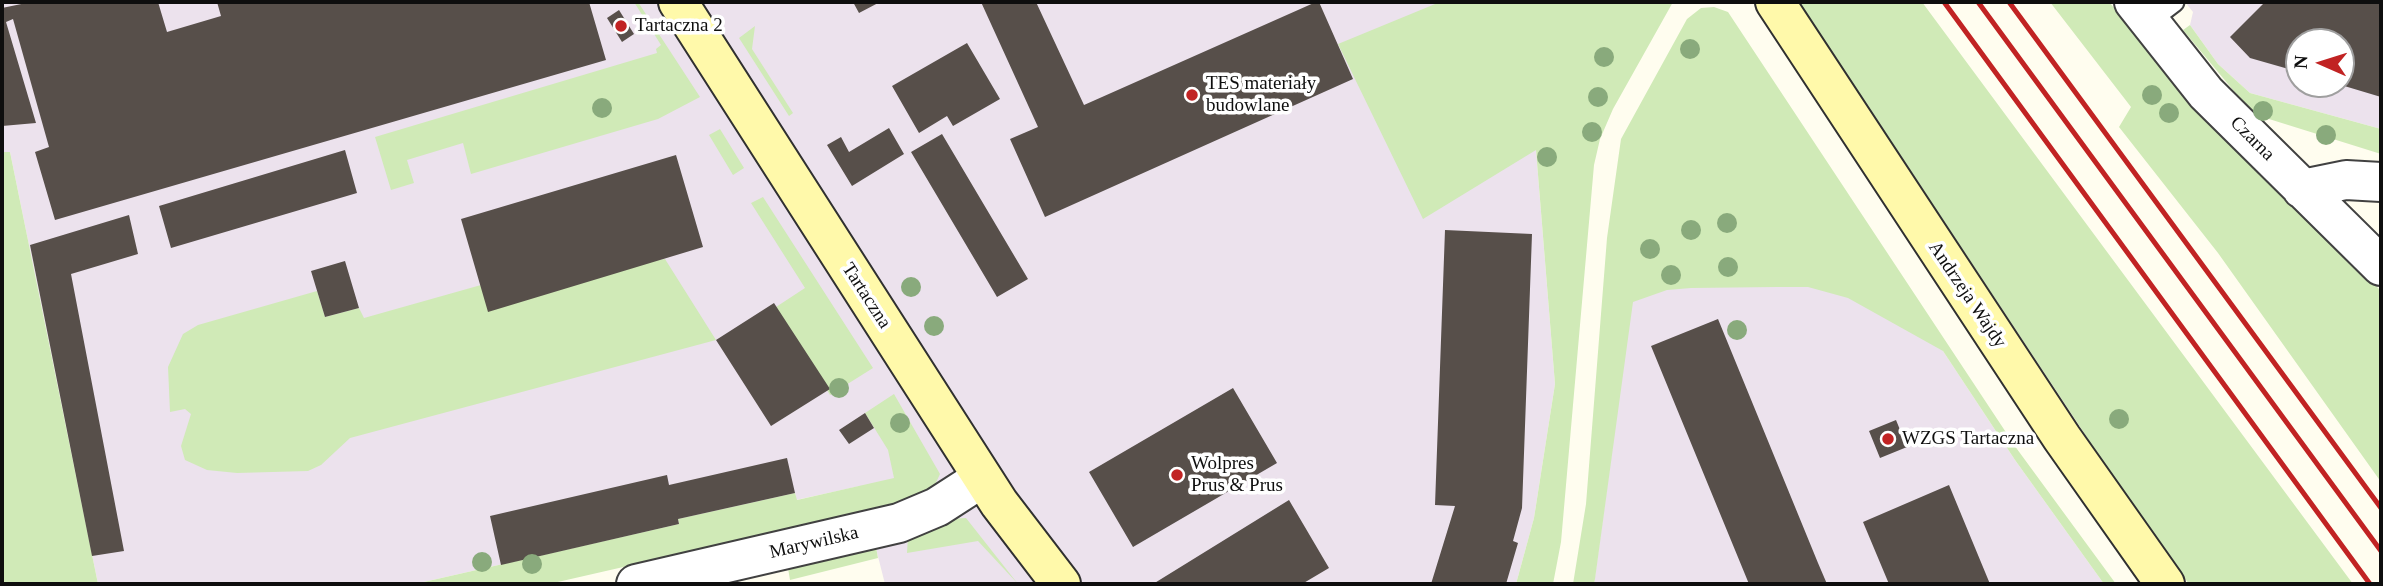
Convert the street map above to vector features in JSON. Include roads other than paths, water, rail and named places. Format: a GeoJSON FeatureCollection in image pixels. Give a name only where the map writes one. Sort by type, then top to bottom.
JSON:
{"type":"FeatureCollection","features":[{"type":"Feature","properties":{"kind":"street","name":"Tartaczna"},"geometry":{"type":"LineString","coordinates":[[678,2],[982,478],[1028,544],[1062,584]]}},
{"type":"Feature","properties":{"kind":"street","name":"Andrzeja Wajdy"},"geometry":{"type":"LineString","coordinates":[[1775,2],[2062,438],[2165,584]]}},
{"type":"Feature","properties":{"kind":"street","name":"Czarna"},"geometry":{"type":"LineString","coordinates":[[2152,8],[2206,93],[2381,266]]}},
{"type":"Feature","properties":{"kind":"street"},"geometry":{"type":"LineString","coordinates":[[2302,189],[2331,182],[2381,182]]}},
{"type":"Feature","properties":{"kind":"street","name":"Marywilska"},"geometry":{"type":"LineString","coordinates":[[636,584],[899,523],[937,507],[982,478]]}},
{"type":"Feature","properties":{"kind":"railway"},"geometry":{"type":"LineString","coordinates":[[1944,2],[2370,584]]}},
{"type":"Feature","properties":{"kind":"railway"},"geometry":{"type":"LineString","coordinates":[[1978,2],[2381,551]]}},
{"type":"Feature","properties":{"kind":"railway"},"geometry":{"type":"LineString","coordinates":[[2009,2],[2381,508]]}},
{"type":"Feature","properties":{"kind":"place","name":"Tartaczna 2"},"geometry":{"type":"Point","coordinates":[621,26]}},
{"type":"Feature","properties":{"kind":"place","name":"TES materiały budowlane"},"geometry":{"type":"Point","coordinates":[1192,95]}},
{"type":"Feature","properties":{"kind":"place","name":"WZGS Tartaczna"},"geometry":{"type":"Point","coordinates":[1888,439]}},
{"type":"Feature","properties":{"kind":"place","name":"Wolpres Prus & Prus"},"geometry":{"type":"Point","coordinates":[1177,475]}}]}
